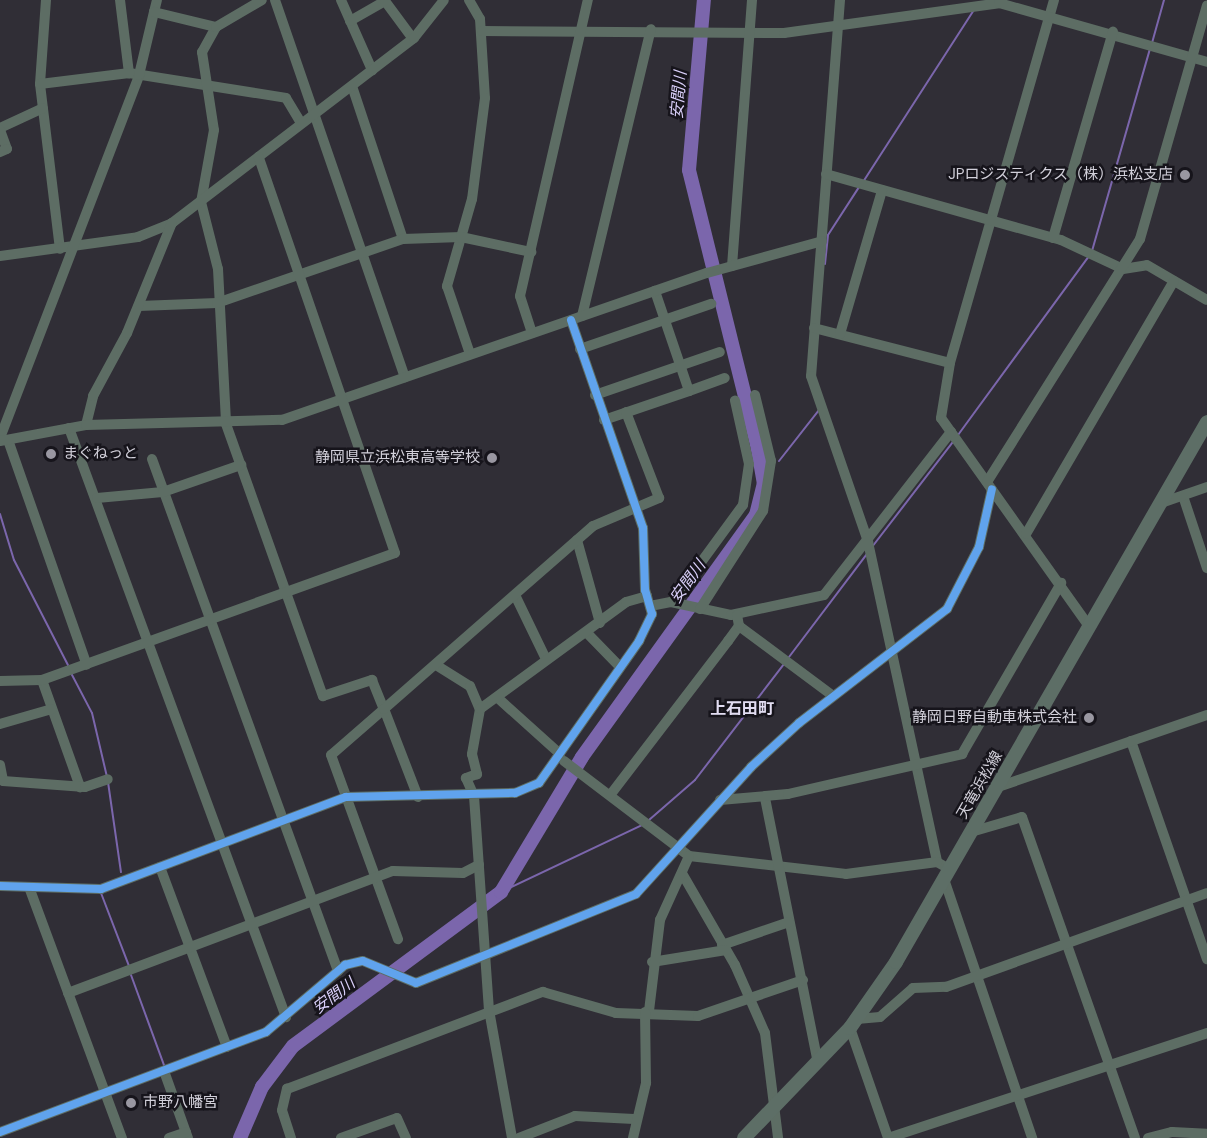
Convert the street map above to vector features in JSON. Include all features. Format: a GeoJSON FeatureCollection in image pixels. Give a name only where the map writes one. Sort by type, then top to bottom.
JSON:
{"type":"FeatureCollection","features":[{"type":"Feature","properties":{"kind":"main road","name":"天竜浜松線"},"geometry":{"type":"LineString","coordinates":[[744,1138],[854,1024],[944,870],[972,832],[1207,422]]}},
{"type":"Feature","properties":{"kind":"street"},"geometry":{"type":"LineString","coordinates":[[46,0],[40,84],[60,249]]}},
{"type":"Feature","properties":{"kind":"street"},"geometry":{"type":"LineString","coordinates":[[120,0],[134,74]]}},
{"type":"Feature","properties":{"kind":"street"},"geometry":{"type":"LineString","coordinates":[[87,665],[3,440],[74,246],[134,74],[157,0]]}},
{"type":"Feature","properties":{"kind":"street"},"geometry":{"type":"LineString","coordinates":[[262,0],[216,27],[202,52],[214,130],[201,202],[218,269],[226,424],[323,696],[372,680],[418,797]]}},
{"type":"Feature","properties":{"kind":"street"},"geometry":{"type":"LineString","coordinates":[[275,0],[405,377]]}},
{"type":"Feature","properties":{"kind":"street"},"geometry":{"type":"LineString","coordinates":[[340,0],[372,70]]}},
{"type":"Feature","properties":{"kind":"street"},"geometry":{"type":"LineString","coordinates":[[0,256],[138,237],[172,223],[412,39],[444,0]]}},
{"type":"Feature","properties":{"kind":"street"},"geometry":{"type":"LineString","coordinates":[[469,0],[482,31],[485,98],[474,186],[447,286],[470,354]]}},
{"type":"Feature","properties":{"kind":"street"},"geometry":{"type":"LineString","coordinates":[[532,333],[520,296],[584,29],[588,0]]}},
{"type":"Feature","properties":{"kind":"street"},"geometry":{"type":"LineString","coordinates":[[728,267],[752,0]]}},
{"type":"Feature","properties":{"kind":"street"},"geometry":{"type":"LineString","coordinates":[[840,0],[811,376],[820,410],[868,543],[944,870],[976,976],[1032,1138]]}},
{"type":"Feature","properties":{"kind":"street"},"geometry":{"type":"LineString","coordinates":[[1054,0],[1047,15],[989,220],[950,363],[941,406],[954,436],[1061,583],[1090,628]]}},
{"type":"Feature","properties":{"kind":"street"},"geometry":{"type":"LineString","coordinates":[[350,21],[384,1],[412,39]]}},
{"type":"Feature","properties":{"kind":"street"},"geometry":{"type":"LineString","coordinates":[[482,31],[693,29],[784,33],[837,23],[999,3],[1113,32],[1207,62]]}},
{"type":"Feature","properties":{"kind":"street"},"geometry":{"type":"LineString","coordinates":[[0,1132],[266,1032],[338,971],[366,962],[399,978],[416,983],[485,952],[636,894],[720,800],[832,695],[933,623],[960,592],[979,547],[990,486],[1140,238],[1207,5]]}},
{"type":"Feature","properties":{"kind":"street"},"geometry":{"type":"LineString","coordinates":[[154,12],[216,27]]}},
{"type":"Feature","properties":{"kind":"street"},"geometry":{"type":"LineString","coordinates":[[582,316],[651,29]]}},
{"type":"Feature","properties":{"kind":"street"},"geometry":{"type":"LineString","coordinates":[[1053,238],[1113,32]]}},
{"type":"Feature","properties":{"kind":"street"},"geometry":{"type":"LineString","coordinates":[[40,84],[134,74],[207,88],[286,98],[301,123]]}},
{"type":"Feature","properties":{"kind":"street"},"geometry":{"type":"LineString","coordinates":[[352,86],[404,239]]}},
{"type":"Feature","properties":{"kind":"street"},"geometry":{"type":"LineString","coordinates":[[0,152],[7,149],[0,129],[43,108]]}},
{"type":"Feature","properties":{"kind":"street"},"geometry":{"type":"LineString","coordinates":[[0,681],[42,680],[395,553],[259,157]]}},
{"type":"Feature","properties":{"kind":"street"},"geometry":{"type":"LineString","coordinates":[[826,174],[1053,238],[1123,269],[1147,265],[1207,300]]}},
{"type":"Feature","properties":{"kind":"street"},"geometry":{"type":"LineString","coordinates":[[840,334],[882,190]]}},
{"type":"Feature","properties":{"kind":"street"},"geometry":{"type":"LineString","coordinates":[[86,425],[93,396],[139,306],[172,223]]}},
{"type":"Feature","properties":{"kind":"street"},"geometry":{"type":"LineString","coordinates":[[139,306],[218,303],[404,239],[461,237],[531,252]]}},
{"type":"Feature","properties":{"kind":"street"},"geometry":{"type":"LineString","coordinates":[[3,440],[86,425],[226,424],[282,420],[707,273],[822,241]]}},
{"type":"Feature","properties":{"kind":"street"},"geometry":{"type":"LineString","coordinates":[[1026,534],[1174,281]]}},
{"type":"Feature","properties":{"kind":"street"},"geometry":{"type":"LineString","coordinates":[[655,291],[688,391]]}},
{"type":"Feature","properties":{"kind":"street"},"geometry":{"type":"LineString","coordinates":[[580,349],[711,304]]}},
{"type":"Feature","properties":{"kind":"street"},"geometry":{"type":"LineString","coordinates":[[0,886],[101,889],[346,797],[474,796],[515,793],[540,783],[564,759],[579,723],[649,625],[644,538],[571,320]]}},
{"type":"Feature","properties":{"kind":"street"},"geometry":{"type":"LineString","coordinates":[[814,328],[950,363]]}},
{"type":"Feature","properties":{"kind":"street"},"geometry":{"type":"LineString","coordinates":[[595,395],[720,352]]}},
{"type":"Feature","properties":{"kind":"street"},"geometry":{"type":"LineString","coordinates":[[604,420],[725,378]]}},
{"type":"Feature","properties":{"kind":"street"},"geometry":{"type":"LineString","coordinates":[[699,609],[763,511],[771,461],[755,395]]}},
{"type":"Feature","properties":{"kind":"street"},"geometry":{"type":"LineString","coordinates":[[673,603],[730,529],[746,496],[749,464],[735,401]]}},
{"type":"Feature","properties":{"kind":"street"},"geometry":{"type":"LineString","coordinates":[[398,939],[331,755],[593,526],[659,498],[626,412]]}},
{"type":"Feature","properties":{"kind":"street"},"geometry":{"type":"LineString","coordinates":[[69,428],[97,498],[286,1017]]}},
{"type":"Feature","properties":{"kind":"street"},"geometry":{"type":"LineString","coordinates":[[611,794],[738,620],[824,595],[954,436]]}},
{"type":"Feature","properties":{"kind":"street"},"geometry":{"type":"LineString","coordinates":[[153,459],[209,620],[338,971]]}},
{"type":"Feature","properties":{"kind":"street"},"geometry":{"type":"LineString","coordinates":[[97,498],[163,492],[241,465]]}},
{"type":"Feature","properties":{"kind":"street"},"geometry":{"type":"LineString","coordinates":[[1161,503],[1207,487]]}},
{"type":"Feature","properties":{"kind":"street"},"geometry":{"type":"LineString","coordinates":[[1183,496],[1207,568]]}},
{"type":"Feature","properties":{"kind":"street"},"geometry":{"type":"LineString","coordinates":[[578,540],[600,623]]}},
{"type":"Feature","properties":{"kind":"street"},"geometry":{"type":"LineString","coordinates":[[720,800],[765,798],[962,754],[1061,583]]}},
{"type":"Feature","properties":{"kind":"street"},"geometry":{"type":"LineString","coordinates":[[515,595],[546,659]]}},
{"type":"Feature","properties":{"kind":"street"},"geometry":{"type":"LineString","coordinates":[[480,709],[499,699],[546,659],[588,634],[626,602],[648,601],[673,603],[738,620],[832,695]]}},
{"type":"Feature","properties":{"kind":"street"},"geometry":{"type":"LineString","coordinates":[[588,634],[619,666]]}},
{"type":"Feature","properties":{"kind":"street"},"geometry":{"type":"LineString","coordinates":[[436,665],[470,686],[480,709],[472,744],[477,774],[466,778],[474,796],[489,1010],[512,1138]]}},
{"type":"Feature","properties":{"kind":"street"},"geometry":{"type":"LineString","coordinates":[[42,680],[80,787]]}},
{"type":"Feature","properties":{"kind":"street"},"geometry":{"type":"LineString","coordinates":[[499,699],[564,759],[611,794],[675,849],[689,856],[778,870],[881,872],[944,870]]}},
{"type":"Feature","properties":{"kind":"street"},"geometry":{"type":"LineString","coordinates":[[0,724],[52,709]]}},
{"type":"Feature","properties":{"kind":"street"},"geometry":{"type":"LineString","coordinates":[[998,787],[1207,714]]}},
{"type":"Feature","properties":{"kind":"street"},"geometry":{"type":"LineString","coordinates":[[1131,741],[1207,959]]}},
{"type":"Feature","properties":{"kind":"street"},"geometry":{"type":"LineString","coordinates":[[0,765],[3,781],[80,787],[108,779]]}},
{"type":"Feature","properties":{"kind":"street"},"geometry":{"type":"LineString","coordinates":[[765,798],[818,1063]]}},
{"type":"Feature","properties":{"kind":"street"},"geometry":{"type":"LineString","coordinates":[[972,832],[1023,817],[1134,1138]]}},
{"type":"Feature","properties":{"kind":"street"},"geometry":{"type":"LineString","coordinates":[[633,1138],[634,1119],[646,1083],[647,1012],[652,962],[660,920],[683,875],[689,856]]}},
{"type":"Feature","properties":{"kind":"street"},"geometry":{"type":"LineString","coordinates":[[68,993],[393,871],[463,873],[479,865]]}},
{"type":"Feature","properties":{"kind":"street"},"geometry":{"type":"LineString","coordinates":[[160,867],[227,1047]]}},
{"type":"Feature","properties":{"kind":"street"},"geometry":{"type":"LineString","coordinates":[[683,875],[724,948],[765,1033],[771,1111],[778,1138]]}},
{"type":"Feature","properties":{"kind":"street"},"geometry":{"type":"LineString","coordinates":[[29,887],[122,1138]]}},
{"type":"Feature","properties":{"kind":"street"},"geometry":{"type":"LineString","coordinates":[[1207,893],[976,976],[935,989],[913,988],[880,1017],[854,1024],[888,1138],[1019,1099],[1207,1033]]}},
{"type":"Feature","properties":{"kind":"street"},"geometry":{"type":"LineString","coordinates":[[652,962],[724,948],[789,922]]}},
{"type":"Feature","properties":{"kind":"street"},"geometry":{"type":"LineString","coordinates":[[291,1138],[282,1110],[287,1089],[489,1010],[543,992],[616,1013],[647,1012],[698,1016],[802,980]]}},
{"type":"Feature","properties":{"kind":"street"},"geometry":{"type":"LineString","coordinates":[[164,1071],[187,1135],[169,1138]]}},
{"type":"Feature","properties":{"kind":"street"},"geometry":{"type":"LineString","coordinates":[[519,1138],[575,1116],[634,1119]]}},
{"type":"Feature","properties":{"kind":"street"},"geometry":{"type":"LineString","coordinates":[[342,1138],[398,1118],[406,1138]]}},
{"type":"Feature","properties":{"kind":"street"},"geometry":{"type":"LineString","coordinates":[[1148,1138],[1172,1132],[1207,1134]]}},
{"type":"Feature","properties":{"kind":"waterway","name":"安間川"},"geometry":{"type":"LineString","coordinates":[[240,1138],[262,1087],[293,1046],[501,892],[582,757],[756,515],[764,484],[758,449],[689,170],[704,0]]}},
{"type":"Feature","properties":{"kind":"waterway"},"geometry":{"type":"LineString","coordinates":[[1152,43],[1164,0]]}},
{"type":"Feature","properties":{"kind":"waterway"},"geometry":{"type":"LineString","coordinates":[[863,182],[974,10]]}},
{"type":"Feature","properties":{"kind":"waterway"},"geometry":{"type":"LineString","coordinates":[[1092,251],[1150,49]]}},
{"type":"Feature","properties":{"kind":"waterway"},"geometry":{"type":"LineString","coordinates":[[825,264],[828,235],[859,187]]}},
{"type":"Feature","properties":{"kind":"waterway"},"geometry":{"type":"LineString","coordinates":[[958,435],[1089,256]]}},
{"type":"Feature","properties":{"kind":"waterway"},"geometry":{"type":"LineString","coordinates":[[779,461],[819,410]]}},
{"type":"Feature","properties":{"kind":"waterway"},"geometry":{"type":"LineString","coordinates":[[872,547],[953,442]]}},
{"type":"Feature","properties":{"kind":"waterway"},"geometry":{"type":"LineString","coordinates":[[0,514],[14,560],[68,665]]}},
{"type":"Feature","properties":{"kind":"waterway"},"geometry":{"type":"LineString","coordinates":[[789,657],[867,554]]}},
{"type":"Feature","properties":{"kind":"waterway"},"geometry":{"type":"LineString","coordinates":[[649,820],[695,780],[784,664]]}},
{"type":"Feature","properties":{"kind":"waterway"},"geometry":{"type":"LineString","coordinates":[[71,673],[92,713],[107,777]]}},
{"type":"Feature","properties":{"kind":"waterway"},"geometry":{"type":"LineString","coordinates":[[108,782],[121,872]]}},
{"type":"Feature","properties":{"kind":"waterway"},"geometry":{"type":"LineString","coordinates":[[501,892],[642,825]]}},
{"type":"Feature","properties":{"kind":"waterway"},"geometry":{"type":"LineString","coordinates":[[101,893],[129,966]]}},
{"type":"Feature","properties":{"kind":"waterway"},"geometry":{"type":"LineString","coordinates":[[131,975],[164,1065]]}},
{"type":"Feature","properties":{"kind":"cycle path"},"geometry":{"type":"LineString","coordinates":[[0,886],[101,889],[346,797],[515,793],[539,783],[639,641],[652,614],[645,590],[643,528],[571,320]]}},
{"type":"Feature","properties":{"kind":"cycle path"},"geometry":{"type":"LineString","coordinates":[[0,1132],[266,1032],[345,965],[363,961],[416,983],[636,894],[751,767],[799,723],[947,609],[979,547],[992,489]]}},
{"type":"Feature","properties":{"kind":"place","name":"JPロジスティクス（株）浜松支店"},"geometry":{"type":"Point","coordinates":[1185,175]}},
{"type":"Feature","properties":{"kind":"place","name":"まぐねっと"},"geometry":{"type":"Point","coordinates":[51,454]}},
{"type":"Feature","properties":{"kind":"place","name":"静岡県立浜松東高等学校"},"geometry":{"type":"Point","coordinates":[492,458]}},
{"type":"Feature","properties":{"kind":"place","name":"静岡日野自動車株式会社"},"geometry":{"type":"Point","coordinates":[1089,718]}},
{"type":"Feature","properties":{"kind":"place","name":"市野八幡宮"},"geometry":{"type":"Point","coordinates":[131,1103]}},
{"type":"Feature","properties":{"kind":"district","name":"上石田町"},"geometry":{"type":"Point","coordinates":[742,709]}}]}
